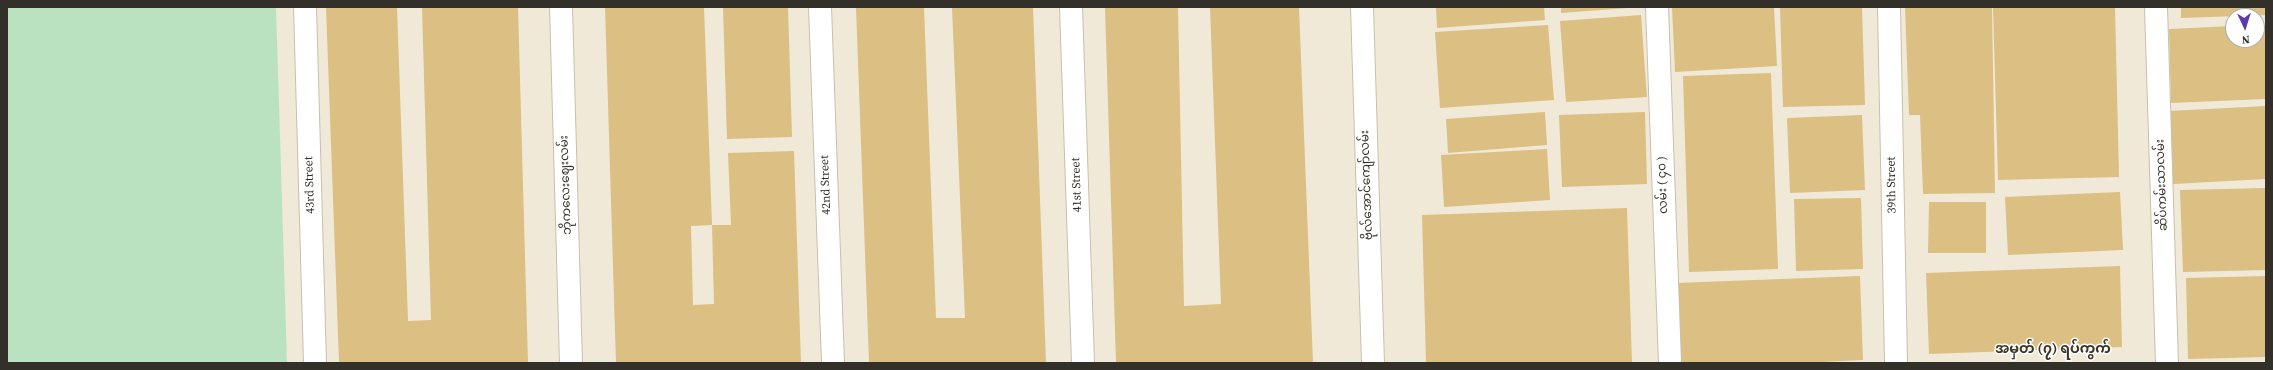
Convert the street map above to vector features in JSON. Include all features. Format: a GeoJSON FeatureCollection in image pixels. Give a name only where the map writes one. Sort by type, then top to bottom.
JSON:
{"type":"FeatureCollection","features":[{"type":"Feature","properties":{"kind":"street","name":"43rd Street"},"geometry":{"type":"LineString","coordinates":[[305,7],[315,363]]}},
{"type":"Feature","properties":{"kind":"street","name":"ဘိုကလေးဈေးလမ်း"},"geometry":{"type":"LineString","coordinates":[[561,7],[571,363]]}},
{"type":"Feature","properties":{"kind":"street","name":"42nd Street"},"geometry":{"type":"LineString","coordinates":[[820,7],[833,363]]}},
{"type":"Feature","properties":{"kind":"street","name":"41st Street"},"geometry":{"type":"LineString","coordinates":[[1071,7],[1083,363]]}},
{"type":"Feature","properties":{"kind":"street","name":"ဗိုလ်အောင်ကျော်လမ်း"},"geometry":{"type":"LineString","coordinates":[[1362,7],[1373,363]]}},
{"type":"Feature","properties":{"kind":"street","name":"လမ်း ( ၄၀ )"},"geometry":{"type":"LineString","coordinates":[[1657,7],[1670,363]]}},
{"type":"Feature","properties":{"kind":"street","name":"39th Street"},"geometry":{"type":"LineString","coordinates":[[1889,7],[1896,363]]}},
{"type":"Feature","properties":{"kind":"street","name":"ဆိပ်ကမ်းသာလမ်း"},"geometry":{"type":"LineString","coordinates":[[2156,7],[2167,363]]}},
{"type":"Feature","properties":{"kind":"green space"},"geometry":{"type":"Polygon","coordinates":[[[7,7],[276,7],[287,363],[7,363],[7,7]]]}},
{"type":"Feature","properties":{"kind":"building"},"geometry":{"type":"Polygon","coordinates":[[[326,7],[397,7],[408,321],[431,320],[422,7],[518,7],[528,363],[339,363],[326,7]]]}},
{"type":"Feature","properties":{"kind":"building"},"geometry":{"type":"Polygon","coordinates":[[[605,7],[704,7],[712,225],[731,225],[728,153],[794,151],[801,363],[616,363],[605,7]],[[712,225],[691,226],[693,305],[714,304],[712,225]]]}},
{"type":"Feature","properties":{"kind":"building"},"geometry":{"type":"Polygon","coordinates":[[[723,7],[788,7],[792,137],[727,139],[723,7]]]}},
{"type":"Feature","properties":{"kind":"building"},"geometry":{"type":"Polygon","coordinates":[[[856,7],[924,7],[936,318],[965,318],[952,7],[1033,7],[1046,363],[869,363],[856,7]]]}},
{"type":"Feature","properties":{"kind":"building"},"geometry":{"type":"Polygon","coordinates":[[[1105,7],[1178,7],[1184,306],[1221,304],[1210,7],[1299,7],[1313,363],[1116,363],[1105,7]]]}},
{"type":"Feature","properties":{"kind":"building"},"geometry":{"type":"Polygon","coordinates":[[[1436,7],[1544,7],[1545,20],[1437,28],[1436,7]]]}},
{"type":"Feature","properties":{"kind":"building"},"geometry":{"type":"Polygon","coordinates":[[[1561,7],[1628,7],[1628,8],[1561,13],[1561,7]]]}},
{"type":"Feature","properties":{"kind":"building"},"geometry":{"type":"Polygon","coordinates":[[[1672,7],[1774,7],[1777,66],[1675,72],[1672,7]]]}},
{"type":"Feature","properties":{"kind":"building"},"geometry":{"type":"Polygon","coordinates":[[[1780,7],[1862,7],[1865,105],[1783,107],[1780,7]]]}},
{"type":"Feature","properties":{"kind":"building"},"geometry":{"type":"Polygon","coordinates":[[[1905,7],[1992,7],[1995,193],[1923,194],[1920,115],[1909,115],[1905,7]]]}},
{"type":"Feature","properties":{"kind":"building"},"geometry":{"type":"Polygon","coordinates":[[[1993,7],[2115,7],[2119,177],[1998,180],[1993,7]]]}},
{"type":"Feature","properties":{"kind":"building"},"geometry":{"type":"Polygon","coordinates":[[[2181,7],[2266,7],[2266,15],[2265,8],[2225,8],[2225,16],[2181,18],[2181,7]]]}},
{"type":"Feature","properties":{"kind":"building"},"geometry":{"type":"Polygon","coordinates":[[[1641,15],[1647,97],[1566,102],[1560,21],[1641,15]]]}},
{"type":"Feature","properties":{"kind":"building"},"geometry":{"type":"Polygon","coordinates":[[[1548,25],[1554,100],[1440,108],[1435,32],[1548,25]]]}},
{"type":"Feature","properties":{"kind":"building"},"geometry":{"type":"Polygon","coordinates":[[[2266,25],[2266,99],[2171,103],[2169,29],[2225,26],[2225,48],[2265,48],[2266,25]]]}},
{"type":"Feature","properties":{"kind":"building"},"geometry":{"type":"Polygon","coordinates":[[[1771,73],[1778,269],[1689,272],[1683,76],[1771,73]]]}},
{"type":"Feature","properties":{"kind":"building"},"geometry":{"type":"Polygon","coordinates":[[[2266,106],[2266,179],[2173,184],[2169,111],[2266,106]]]}},
{"type":"Feature","properties":{"kind":"building"},"geometry":{"type":"Polygon","coordinates":[[[1545,112],[1547,145],[1448,153],[1446,119],[1545,112]]]}},
{"type":"Feature","properties":{"kind":"building"},"geometry":{"type":"Polygon","coordinates":[[[1645,112],[1647,184],[1562,187],[1559,115],[1645,112]]]}},
{"type":"Feature","properties":{"kind":"building"},"geometry":{"type":"Polygon","coordinates":[[[1862,115],[1865,190],[1790,193],[1787,118],[1862,115]]]}},
{"type":"Feature","properties":{"kind":"building"},"geometry":{"type":"Polygon","coordinates":[[[1547,149],[1550,200],[1444,207],[1441,155],[1547,149]]]}},
{"type":"Feature","properties":{"kind":"building"},"geometry":{"type":"Polygon","coordinates":[[[2266,188],[2266,270],[2183,272],[2180,190],[2266,188]]]}},
{"type":"Feature","properties":{"kind":"building"},"geometry":{"type":"Polygon","coordinates":[[[2120,192],[2123,250],[2008,255],[2005,197],[2120,192]]]}},
{"type":"Feature","properties":{"kind":"building"},"geometry":{"type":"Polygon","coordinates":[[[1861,198],[1863,269],[1796,271],[1794,199],[1861,198]]]}},
{"type":"Feature","properties":{"kind":"building"},"geometry":{"type":"Polygon","coordinates":[[[1929,202],[1986,202],[1986,253],[1928,253],[1929,202]]]}},
{"type":"Feature","properties":{"kind":"building"},"geometry":{"type":"Polygon","coordinates":[[[1627,208],[1632,363],[1426,363],[1422,215],[1627,208]]]}},
{"type":"Feature","properties":{"kind":"building"},"geometry":{"type":"Polygon","coordinates":[[[2120,266],[2122,347],[1929,354],[1926,273],[2120,266]]]}},
{"type":"Feature","properties":{"kind":"building"},"geometry":{"type":"Polygon","coordinates":[[[1860,276],[1863,360],[1801,363],[1680,363],[1676,283],[1860,276]]]}},
{"type":"Feature","properties":{"kind":"building"},"geometry":{"type":"Polygon","coordinates":[[[2266,276],[2266,357],[2188,359],[2186,278],[2266,276]]]}},
{"type":"Feature","properties":{"kind":"district","name":"အမှတ် (၇) ရပ်ကွက်"},"geometry":{"type":"Point","coordinates":[2053,349]}}]}
